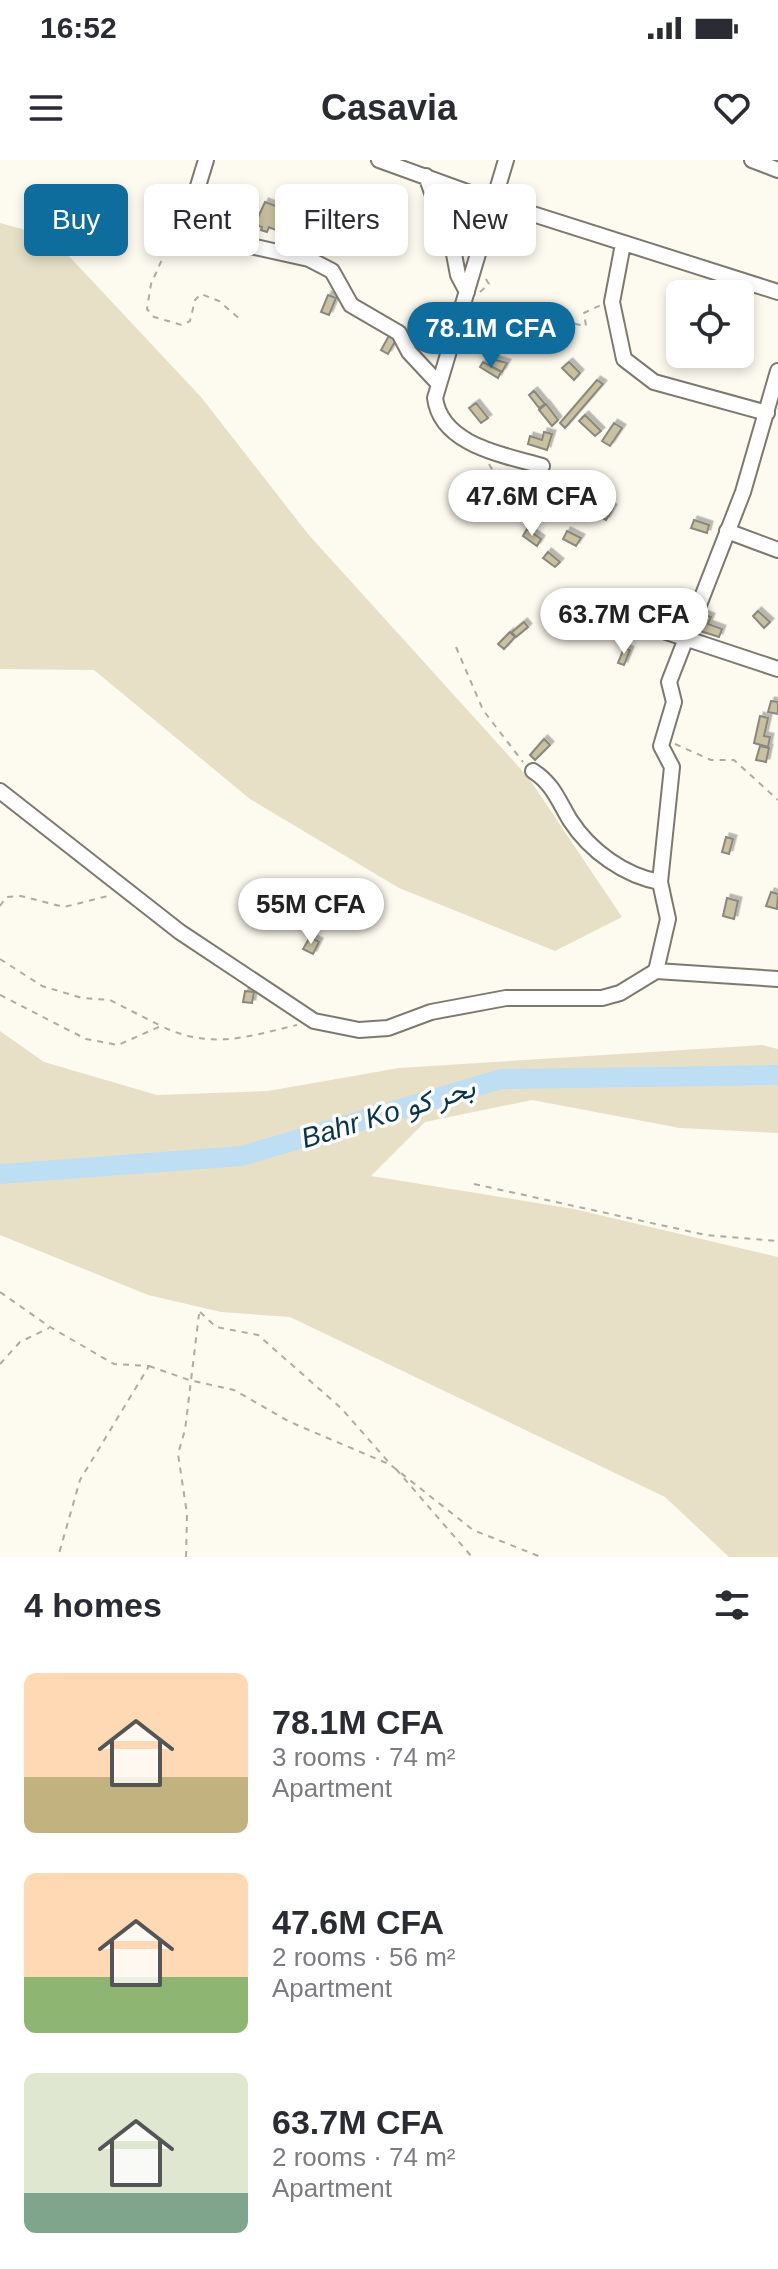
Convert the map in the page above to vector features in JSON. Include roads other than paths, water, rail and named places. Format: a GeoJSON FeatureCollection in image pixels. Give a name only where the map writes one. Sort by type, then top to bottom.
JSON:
{"type":"FeatureCollection","features":[{"type":"Feature","properties":{"kind":"street"},"geometry":{"type":"LineString","coordinates":[[206,160],[191,209],[201,225],[237,243],[309,259],[332,271],[351,305],[394,328],[409,352],[437,382]]}},
{"type":"Feature","properties":{"kind":"street"},"geometry":{"type":"LineString","coordinates":[[379,160],[447,184]]}},
{"type":"Feature","properties":{"kind":"street"},"geometry":{"type":"LineString","coordinates":[[498,184],[506,160]]}},
{"type":"Feature","properties":{"kind":"street"},"geometry":{"type":"LineString","coordinates":[[752,160],[778,170]]}},
{"type":"Feature","properties":{"kind":"street"},"geometry":{"type":"LineString","coordinates":[[426,176],[458,275],[467,292]]}},
{"type":"Feature","properties":{"kind":"street"},"geometry":{"type":"LineString","coordinates":[[536,215],[778,292]]}},
{"type":"Feature","properties":{"kind":"street"},"geometry":{"type":"LineString","coordinates":[[623,244],[612,302],[624,359],[634,369],[680,391],[770,418]]}},
{"type":"Feature","properties":{"kind":"street"},"geometry":{"type":"LineString","coordinates":[[476,256],[463,308],[437,382],[435,398],[440,418],[454,432],[483,448],[542,466]]}},
{"type":"Feature","properties":{"kind":"street"},"geometry":{"type":"LineString","coordinates":[[424,365],[446,355]]}},
{"type":"Feature","properties":{"kind":"street"},"geometry":{"type":"LineString","coordinates":[[656,971],[668,919],[660,882],[672,767],[661,751],[674,702],[669,682],[770,418],[778,371]]}},
{"type":"Feature","properties":{"kind":"street"},"geometry":{"type":"LineString","coordinates":[[727,531],[778,550]]}},
{"type":"Feature","properties":{"kind":"street"},"geometry":{"type":"LineString","coordinates":[[591,607],[778,669]]}},
{"type":"Feature","properties":{"kind":"street"},"geometry":{"type":"LineString","coordinates":[[533,771],[555,790],[576,828],[623,871],[637,878],[660,882]]}},
{"type":"Feature","properties":{"kind":"street"},"geometry":{"type":"LineString","coordinates":[[0,791],[189,939],[314,1021],[359,1030],[388,1028],[431,1012],[506,998],[602,998],[620,993],[656,971],[778,979]]}},
{"type":"Feature","properties":{"kind":"waterway","name":"Bahr Ko بحر كو"},"geometry":{"type":"LineString","coordinates":[[0,1174],[242,1156],[501,1079],[778,1075]]}}]}
